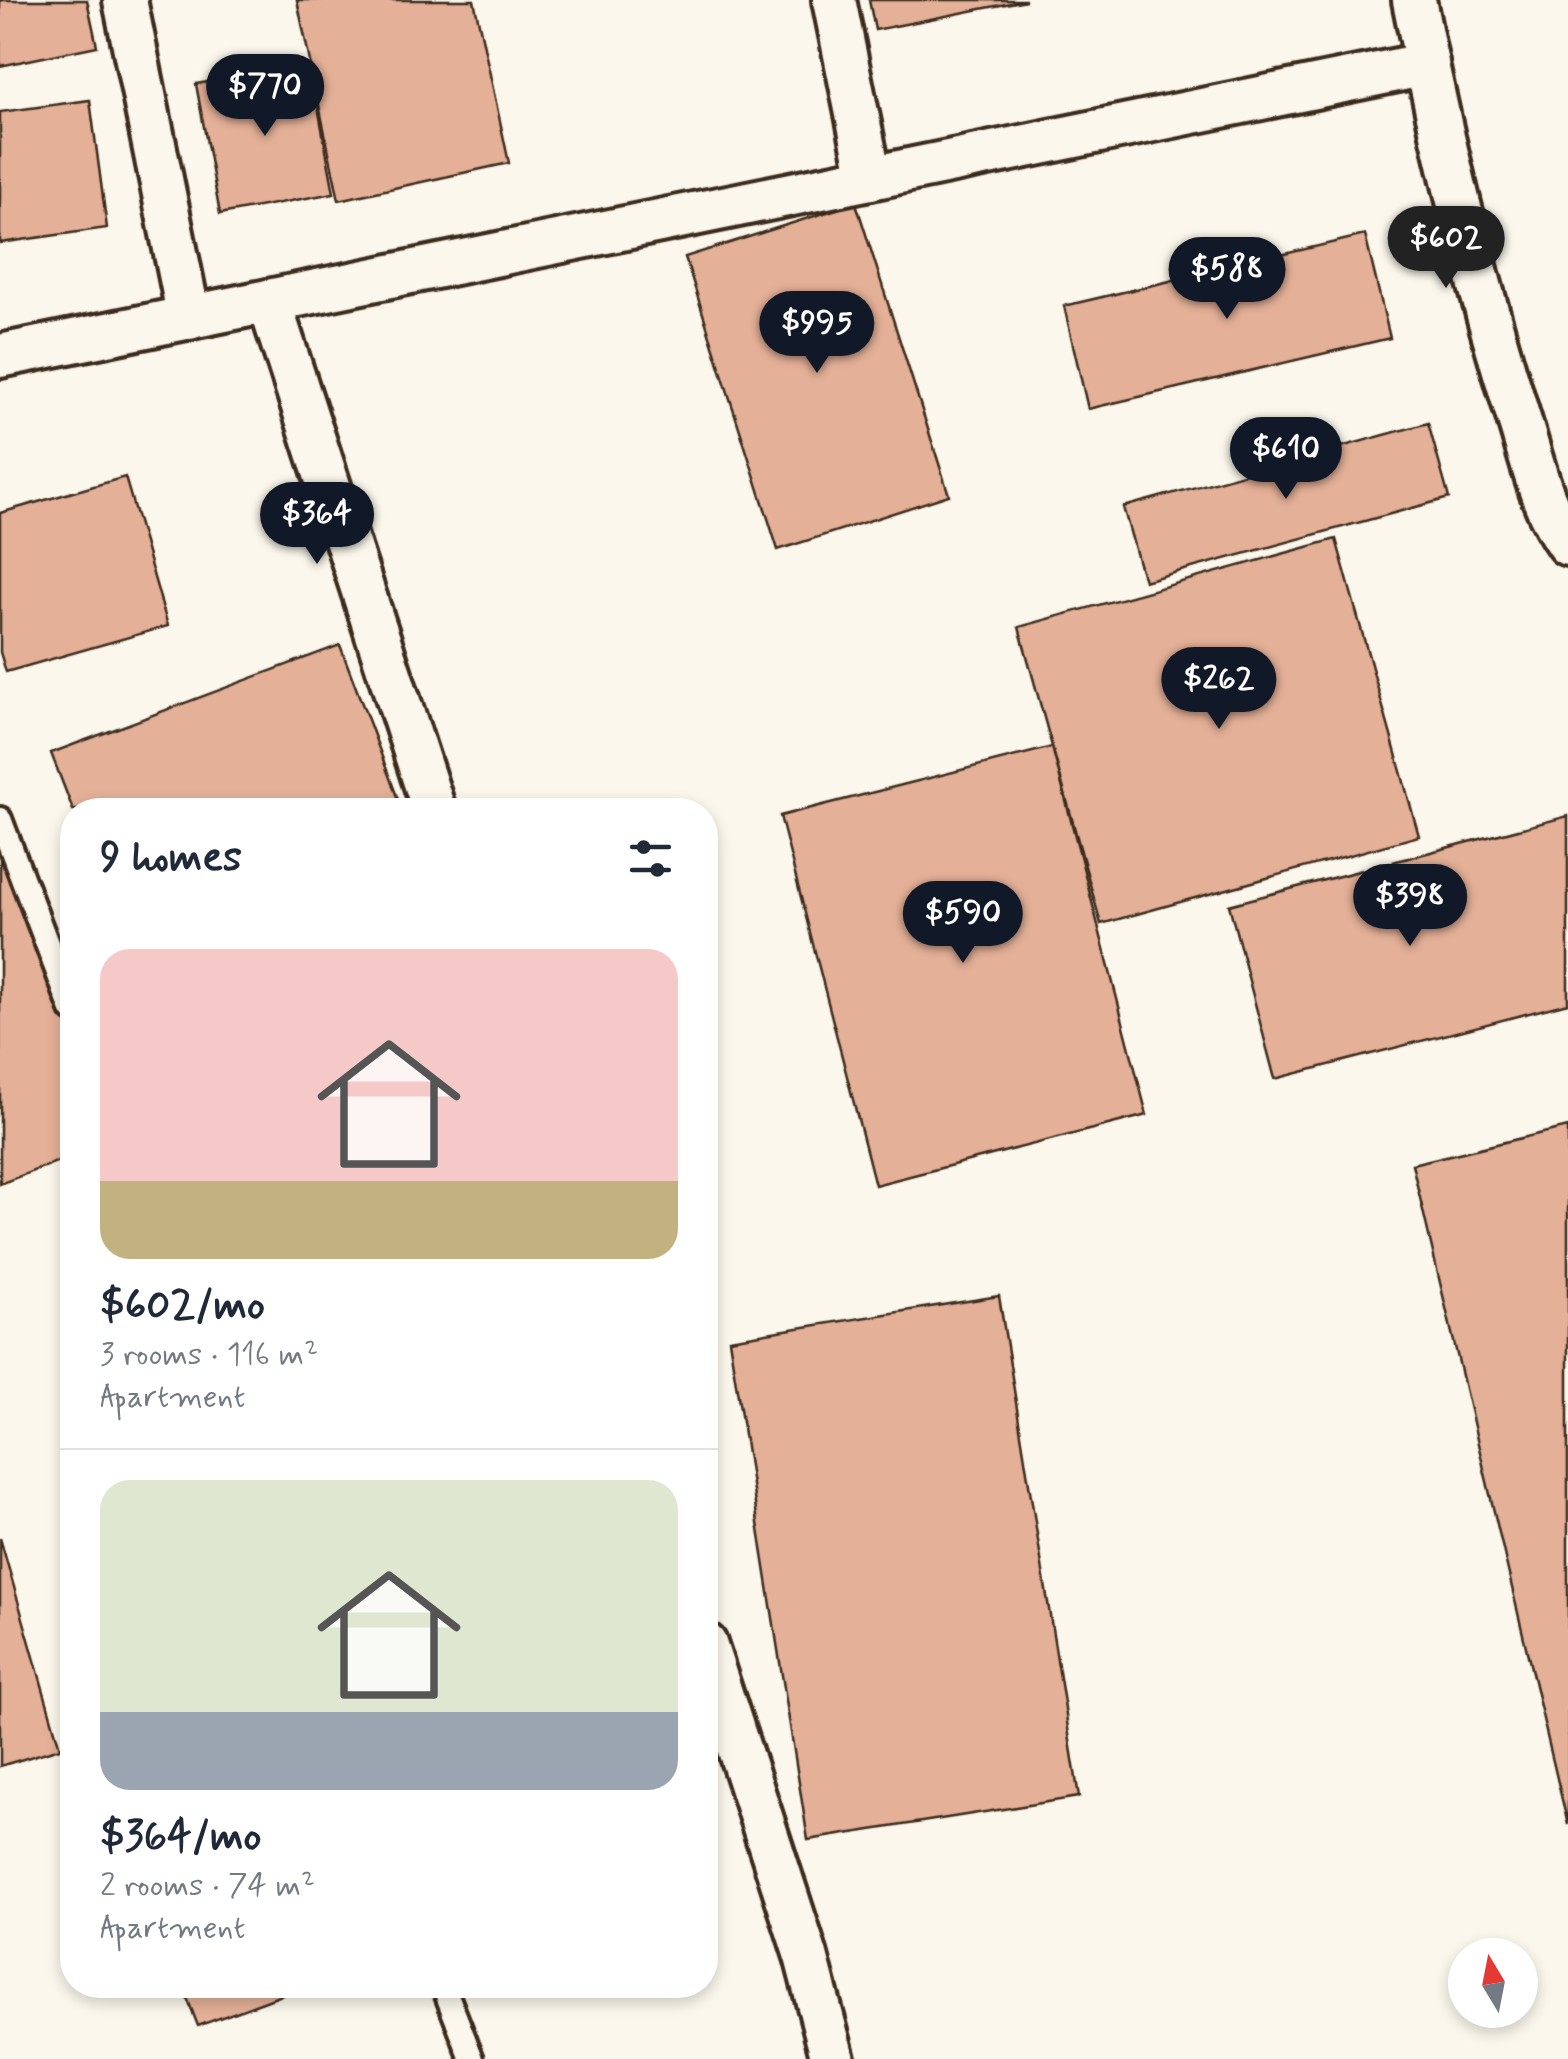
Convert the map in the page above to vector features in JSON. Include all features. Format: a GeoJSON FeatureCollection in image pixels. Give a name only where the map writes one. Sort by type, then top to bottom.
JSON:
{"type":"FeatureCollection","features":[{"type":"Feature","properties":{"kind":"street"},"geometry":{"type":"LineString","coordinates":[[125,0],[189,318]]}},
{"type":"Feature","properties":{"kind":"street"},"geometry":{"type":"LineString","coordinates":[[834,0],[870,178]]}},
{"type":"Feature","properties":{"kind":"street"},"geometry":{"type":"LineString","coordinates":[[1414,0],[1426,64],[1499,354],[1546,507],[1568,544]]}},
{"type":"Feature","properties":{"kind":"street"},"geometry":{"type":"LineString","coordinates":[[0,356],[1426,64]]}},
{"type":"Feature","properties":{"kind":"street"},"geometry":{"type":"LineString","coordinates":[[269,301],[430,798]]}},
{"type":"Feature","properties":{"kind":"street"},"geometry":{"type":"LineString","coordinates":[[718,1684],[806,1956],[833,2059]]}},
{"type":"Feature","properties":{"kind":"lane"},"geometry":{"type":"LineString","coordinates":[[0,819],[60,978]]}},
{"type":"Feature","properties":{"kind":"lane"},"geometry":{"type":"LineString","coordinates":[[449,1998],[472,2059]]}},
{"type":"Feature","properties":{"kind":"building"},"geometry":{"type":"Polygon","coordinates":[[[0,0],[87,0],[97,46],[0,66],[0,0]]]}},
{"type":"Feature","properties":{"kind":"building"},"geometry":{"type":"Polygon","coordinates":[[[297,0],[474,0],[509,163],[339,200],[297,0]]]}},
{"type":"Feature","properties":{"kind":"building"},"geometry":{"type":"Polygon","coordinates":[[[869,0],[1026,0],[875,30],[869,0]]]}},
{"type":"Feature","properties":{"kind":"building"},"geometry":{"type":"Polygon","coordinates":[[[310,64],[334,193],[220,214],[196,84],[310,64]]]}},
{"type":"Feature","properties":{"kind":"building"},"geometry":{"type":"Polygon","coordinates":[[[90,100],[107,228],[0,243],[0,112],[90,100]]]}},
{"type":"Feature","properties":{"kind":"building"},"geometry":{"type":"Polygon","coordinates":[[[856,203],[949,495],[778,550],[685,257],[856,203]]]}},
{"type":"Feature","properties":{"kind":"building"},"geometry":{"type":"Polygon","coordinates":[[[1365,235],[1390,338],[1088,409],[1064,306],[1365,235]]]}},
{"type":"Feature","properties":{"kind":"building"},"geometry":{"type":"Polygon","coordinates":[[[1428,423],[1449,498],[1144,581],[1123,507],[1428,423]]]}},
{"type":"Feature","properties":{"kind":"building"},"geometry":{"type":"Polygon","coordinates":[[[125,477],[168,626],[6,672],[0,652],[0,513],[125,477]]]}},
{"type":"Feature","properties":{"kind":"building"},"geometry":{"type":"Polygon","coordinates":[[[1336,539],[1419,836],[1101,924],[1019,627],[1336,539]]]}},
{"type":"Feature","properties":{"kind":"building"},"geometry":{"type":"Polygon","coordinates":[[[340,645],[397,798],[68,798],[51,753],[340,645]]]}},
{"type":"Feature","properties":{"kind":"building"},"geometry":{"type":"Polygon","coordinates":[[[1052,747],[1147,1115],[875,1185],[780,816],[1052,747]]]}},
{"type":"Feature","properties":{"kind":"building"},"geometry":{"type":"Polygon","coordinates":[[[0,811],[60,964],[60,1161],[0,1184],[0,811]]]}},
{"type":"Feature","properties":{"kind":"building"},"geometry":{"type":"Polygon","coordinates":[[[1568,816],[1568,1003],[1275,1079],[1229,905],[1568,816]]]}},
{"type":"Feature","properties":{"kind":"building"},"geometry":{"type":"Polygon","coordinates":[[[1568,1127],[1568,1825],[1412,1164],[1568,1127]]]}},
{"type":"Feature","properties":{"kind":"building"},"geometry":{"type":"Polygon","coordinates":[[[999,1296],[1079,1797],[808,1840],[729,1339],[999,1296]]]}},
{"type":"Feature","properties":{"kind":"building"},"geometry":{"type":"Polygon","coordinates":[[[0,1538],[60,1748],[0,1766],[0,1538]]]}},
{"type":"Feature","properties":{"kind":"building"},"geometry":{"type":"Polygon","coordinates":[[[187,1998],[274,1998],[198,2026],[187,1998]]]}}]}
